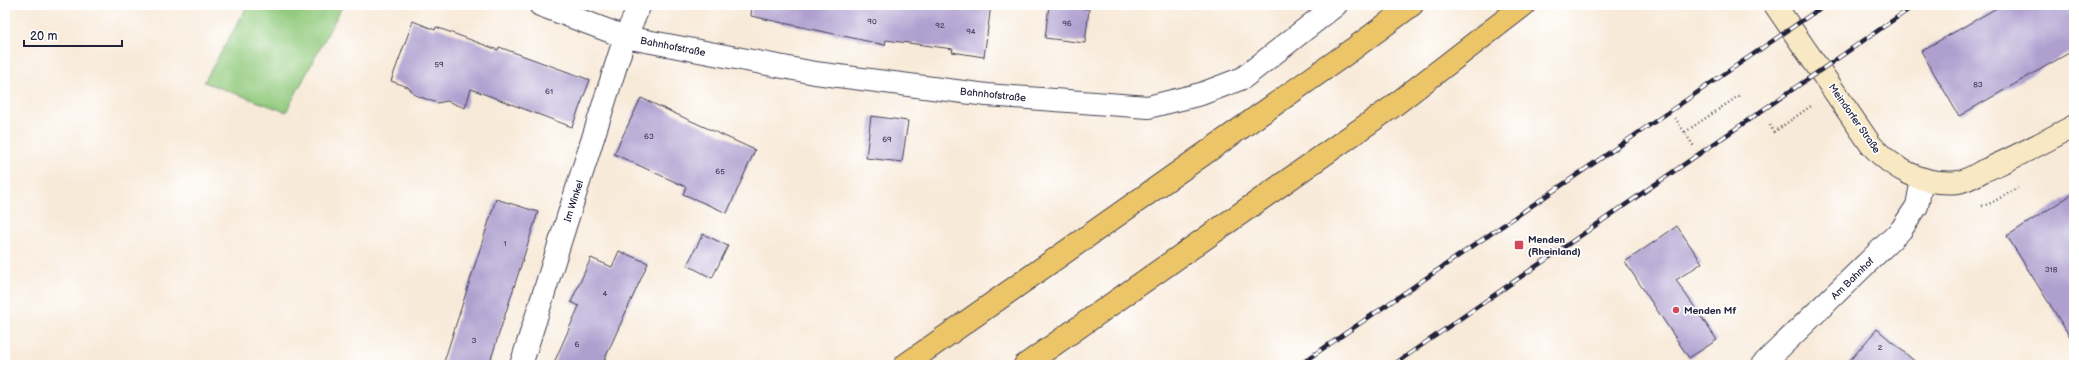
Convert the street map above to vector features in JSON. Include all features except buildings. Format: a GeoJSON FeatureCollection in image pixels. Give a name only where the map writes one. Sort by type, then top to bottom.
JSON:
{"type":"FeatureCollection","features":[{"type":"Feature","properties":{"kind":"highway"},"geometry":{"type":"LineString","coordinates":[[905,365],[1353,49],[1412,5]]}},
{"type":"Feature","properties":{"kind":"highway"},"geometry":{"type":"LineString","coordinates":[[1025,365],[1392,107],[1524,5]]}},
{"type":"Feature","properties":{"kind":"main road","name":"Meindorfer Straße"},"geometry":{"type":"LineString","coordinates":[[1775,5],[1871,145],[1888,162],[1898,169],[1922,179],[1940,182],[1959,182],[2005,162],[2074,126]]}},
{"type":"Feature","properties":{"kind":"street","name":"Bahnhofstraße"},"geometry":{"type":"LineString","coordinates":[[540,5],[625,37],[815,73],[987,95],[1148,107],[1201,94],[1243,78],[1336,5]]}},
{"type":"Feature","properties":{"kind":"street","name":"Bahnhofstraße"},"geometry":{"type":"LineString","coordinates":[[625,37],[640,5]]}},
{"type":"Feature","properties":{"kind":"street","name":"Im Winkel"},"geometry":{"type":"LineString","coordinates":[[521,365],[625,37]]}},
{"type":"Feature","properties":{"kind":"street","name":"Am Bahnhof"},"geometry":{"type":"LineString","coordinates":[[1762,365],[1901,230],[1917,206],[1922,179]]}},
{"type":"Feature","properties":{"kind":"path"},"geometry":{"type":"LineString","coordinates":[[1685,132],[1740,95]]}},
{"type":"Feature","properties":{"kind":"path"},"geometry":{"type":"LineString","coordinates":[[1770,125],[1774,132],[1811,106]]}},
{"type":"Feature","properties":{"kind":"path"},"geometry":{"type":"LineString","coordinates":[[1674,118],[1695,148]]}},
{"type":"Feature","properties":{"kind":"green space"},"geometry":{"type":"Polygon","coordinates":[[[248,5],[343,5],[286,112],[204,82],[248,5]]]}},
{"type":"Feature","properties":{"kind":"railway"},"geometry":{"type":"LineString","coordinates":[[1299,365],[1825,5]]}},
{"type":"Feature","properties":{"kind":"railway"},"geometry":{"type":"LineString","coordinates":[[1393,365],[1915,5]]}},
{"type":"Feature","properties":{"kind":"place","name":"Menden (Rheinland)"},"geometry":{"type":"Point","coordinates":[1519,245]}},
{"type":"Feature","properties":{"kind":"place","name":"Menden Mf"},"geometry":{"type":"Point","coordinates":[1676,310]}}]}
